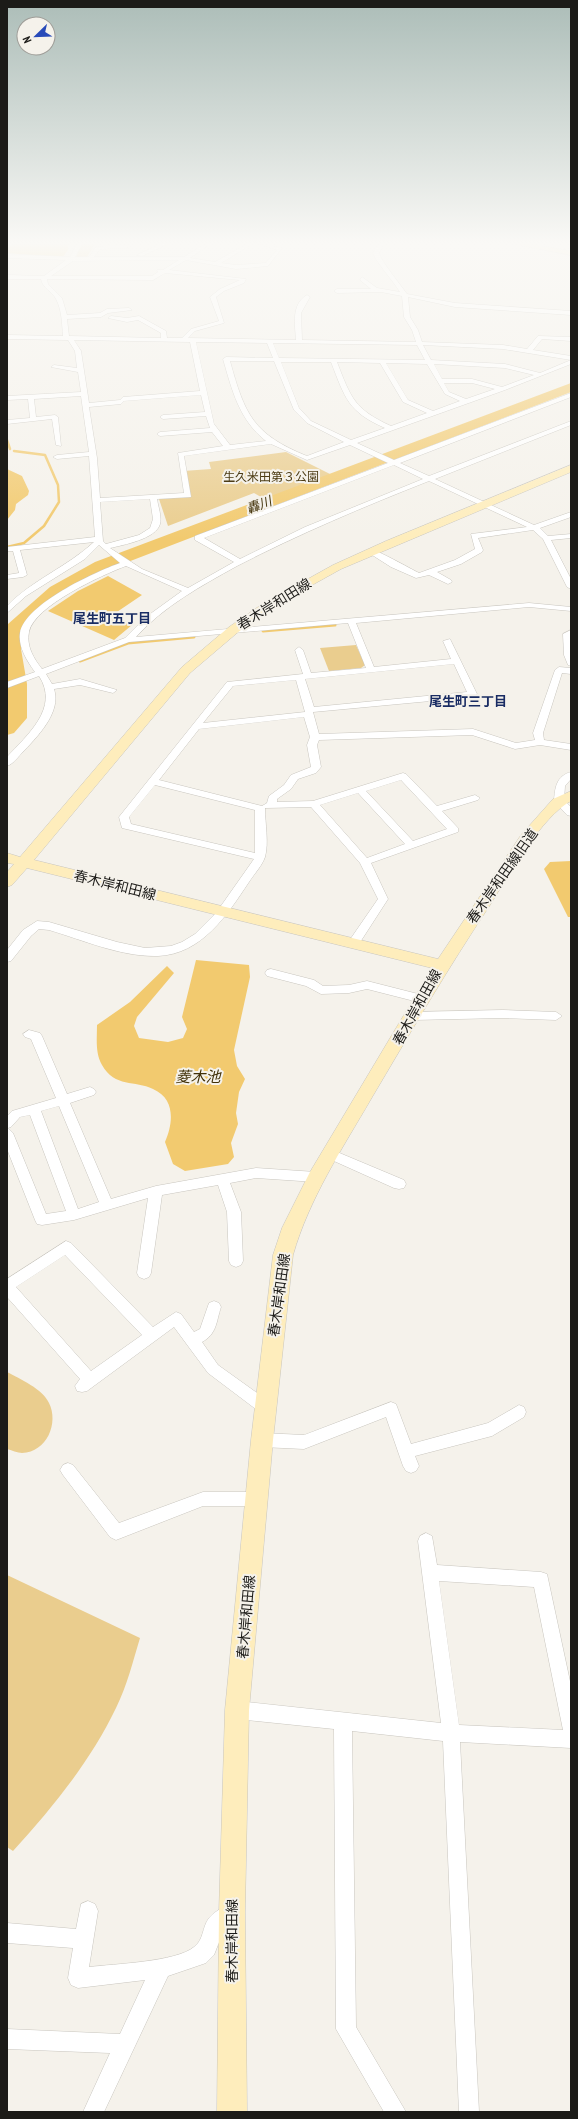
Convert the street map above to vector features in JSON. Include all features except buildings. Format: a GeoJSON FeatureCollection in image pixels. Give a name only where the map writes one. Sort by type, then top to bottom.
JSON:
{"type":"FeatureCollection","features":[{"type":"Feature","properties":{"kind":"main road","name":"春木岸和田線"},"geometry":{"type":"LineString","coordinates":[[232,2112],[232,1912],[237,1710],[262,1440],[283,1255],[291,1228],[316,1177],[418,1008],[442,965],[24,862],[186,670],[233,630],[265,607],[300,586],[372,551],[571,468]]}},
{"type":"Feature","properties":{"kind":"main road","name":"春木岸和田線旧道"},"geometry":{"type":"LineString","coordinates":[[442,965],[518,849],[565,798]]}},
{"type":"Feature","properties":{"kind":"main road"},"geometry":{"type":"LineString","coordinates":[[7,858],[24,862],[7,882]]}},
{"type":"Feature","properties":{"kind":"street"},"geometry":{"type":"LineString","coordinates":[[72,343],[78,351],[92,454],[101,542],[115,556],[188,590]]}},
{"type":"Feature","properties":{"kind":"street"},"geometry":{"type":"LineString","coordinates":[[193,343],[214,430],[229,449]]}},
{"type":"Feature","properties":{"kind":"street"},"geometry":{"type":"LineString","coordinates":[[270,343],[290,398],[302,417],[319,428],[535,528],[546,538],[571,587]]}},
{"type":"Feature","properties":{"kind":"street"},"geometry":{"type":"LineString","coordinates":[[412,343],[476,345],[529,351],[571,358]]}},
{"type":"Feature","properties":{"kind":"street"},"geometry":{"type":"LineString","coordinates":[[419,343],[447,393],[467,402]]}},
{"type":"Feature","properties":{"kind":"street"},"geometry":{"type":"LineString","coordinates":[[529,351],[535,343]]}},
{"type":"Feature","properties":{"kind":"street"},"geometry":{"type":"LineString","coordinates":[[541,375],[505,366],[482,364],[226,359],[242,410],[255,428],[272,442],[307,458],[503,389],[541,375],[571,362]]}},
{"type":"Feature","properties":{"kind":"street"},"geometry":{"type":"LineString","coordinates":[[333,360],[353,407],[370,419],[392,429]]}},
{"type":"Feature","properties":{"kind":"street"},"geometry":{"type":"LineString","coordinates":[[382,361],[405,401],[434,414]]}},
{"type":"Feature","properties":{"kind":"street"},"geometry":{"type":"LineString","coordinates":[[54,367],[80,370]]}},
{"type":"Feature","properties":{"kind":"street"},"geometry":{"type":"LineString","coordinates":[[440,380],[472,381],[503,389]]}},
{"type":"Feature","properties":{"kind":"street"},"geometry":{"type":"LineString","coordinates":[[85,405],[122,400],[204,393]]}},
{"type":"Feature","properties":{"kind":"street"},"geometry":{"type":"LineString","coordinates":[[7,398],[83,394]]}},
{"type":"Feature","properties":{"kind":"street"},"geometry":{"type":"LineString","coordinates":[[239,562],[198,538],[571,395]]}},
{"type":"Feature","properties":{"kind":"street"},"geometry":{"type":"LineString","coordinates":[[31,397],[33,419]]}},
{"type":"Feature","properties":{"kind":"street"},"geometry":{"type":"LineString","coordinates":[[163,417],[209,414]]}},
{"type":"Feature","properties":{"kind":"street"},"geometry":{"type":"LineString","coordinates":[[7,422],[55,417],[59,445]]}},
{"type":"Feature","properties":{"kind":"street"},"geometry":{"type":"LineString","coordinates":[[128,640],[136,630],[188,590],[282,539],[571,423]]}},
{"type":"Feature","properties":{"kind":"street"},"geometry":{"type":"LineString","coordinates":[[160,434],[214,430]]}},
{"type":"Feature","properties":{"kind":"street"},"geometry":{"type":"LineString","coordinates":[[97,500],[188,495],[180,454],[229,449],[272,442]]}},
{"type":"Feature","properties":{"kind":"street"},"geometry":{"type":"LineString","coordinates":[[57,457],[92,454]]}},
{"type":"Feature","properties":{"kind":"street"},"geometry":{"type":"LineString","coordinates":[[7,549],[101,542],[146,535],[154,530],[157,524],[153,497]]}},
{"type":"Feature","properties":{"kind":"street"},"geometry":{"type":"LineString","coordinates":[[372,551],[394,565],[419,576],[458,562],[479,550],[474,536],[535,528],[571,514]]}},
{"type":"Feature","properties":{"kind":"street"},"geometry":{"type":"LineString","coordinates":[[546,538],[571,536]]}},
{"type":"Feature","properties":{"kind":"street"},"geometry":{"type":"LineString","coordinates":[[7,611],[23,594],[82,557],[101,542]]}},
{"type":"Feature","properties":{"kind":"street"},"geometry":{"type":"LineString","coordinates":[[7,578],[23,575],[16,548]]}},
{"type":"Feature","properties":{"kind":"street"},"geometry":{"type":"LineString","coordinates":[[7,763],[39,725],[47,712],[51,698],[41,672],[31,661],[27,652],[25,630],[31,620],[58,597],[82,583],[111,569],[128,563]]}},
{"type":"Feature","properties":{"kind":"street"},"geometry":{"type":"LineString","coordinates":[[430,572],[448,582]]}},
{"type":"Feature","properties":{"kind":"street"},"geometry":{"type":"LineString","coordinates":[[8,684],[128,640],[529,605],[571,609]]}},
{"type":"Feature","properties":{"kind":"street"},"geometry":{"type":"LineString","coordinates":[[351,620],[371,670]]}},
{"type":"Feature","properties":{"kind":"street"},"geometry":{"type":"LineString","coordinates":[[571,633],[567,634],[568,655],[571,663]]}},
{"type":"Feature","properties":{"kind":"street"},"geometry":{"type":"LineString","coordinates":[[196,726],[473,694],[447,641]]}},
{"type":"Feature","properties":{"kind":"street"},"geometry":{"type":"LineString","coordinates":[[272,805],[272,798],[288,787],[294,777],[314,771],[316,767],[312,745],[315,737],[309,712],[299,650]]}},
{"type":"Feature","properties":{"kind":"street"},"geometry":{"type":"LineString","coordinates":[[260,857],[126,826],[124,817],[230,684],[457,662]]}},
{"type":"Feature","properties":{"kind":"street"},"geometry":{"type":"LineString","coordinates":[[540,742],[538,733],[559,670],[571,671]]}},
{"type":"Feature","properties":{"kind":"street"},"geometry":{"type":"LineString","coordinates":[[48,687],[80,682],[113,690]]}},
{"type":"Feature","properties":{"kind":"street"},"geometry":{"type":"LineString","coordinates":[[315,737],[473,732],[515,746],[540,742],[571,747]]}},
{"type":"Feature","properties":{"kind":"street"},"geometry":{"type":"LineString","coordinates":[[571,775],[564,778],[560,784],[571,813]]}},
{"type":"Feature","properties":{"kind":"street"},"geometry":{"type":"LineString","coordinates":[[152,781],[260,808],[272,805],[314,804],[403,776],[454,830],[365,862]]}},
{"type":"Feature","properties":{"kind":"street"},"geometry":{"type":"LineString","coordinates":[[360,790],[411,845]]}},
{"type":"Feature","properties":{"kind":"street"},"geometry":{"type":"LineString","coordinates":[[436,810],[475,798]]}},
{"type":"Feature","properties":{"kind":"street"},"geometry":{"type":"LineString","coordinates":[[314,804],[365,862],[383,899],[353,944]]}},
{"type":"Feature","properties":{"kind":"street"},"geometry":{"type":"LineString","coordinates":[[7,958],[27,933],[37,925],[49,926],[139,951],[159,952],[176,948],[192,940],[211,926],[225,912],[260,857],[260,808]]}},
{"type":"Feature","properties":{"kind":"street"},"geometry":{"type":"LineString","coordinates":[[271,973],[310,983],[321,990],[349,989],[368,985],[418,1008],[556,1016]]}},
{"type":"Feature","properties":{"kind":"street"},"geometry":{"type":"LineString","coordinates":[[29,1034],[36,1036],[106,1206]]}},
{"type":"Feature","properties":{"kind":"street"},"geometry":{"type":"LineString","coordinates":[[7,1124],[16,1114],[90,1092]]}},
{"type":"Feature","properties":{"kind":"street"},"geometry":{"type":"LineString","coordinates":[[34,1109],[74,1215]]}},
{"type":"Feature","properties":{"kind":"street"},"geometry":{"type":"LineString","coordinates":[[7,1133],[10,1146],[42,1220],[74,1215],[156,1191],[256,1173],[316,1177]]}},
{"type":"Feature","properties":{"kind":"street"},"geometry":{"type":"LineString","coordinates":[[330,1154],[400,1184]]}},
{"type":"Feature","properties":{"kind":"street"},"geometry":{"type":"LineString","coordinates":[[222,1179],[234,1212],[236,1261]]}},
{"type":"Feature","properties":{"kind":"street"},"geometry":{"type":"LineString","coordinates":[[144,1273],[156,1191]]}},
{"type":"Feature","properties":{"kind":"street"},"geometry":{"type":"LineString","coordinates":[[152,1336],[66,1247],[7,1287],[86,1383],[152,1336],[176,1318],[213,1369],[266,1408]]}},
{"type":"Feature","properties":{"kind":"street"},"geometry":{"type":"LineString","coordinates":[[192,1340],[206,1332],[214,1307]]}},
{"type":"Feature","properties":{"kind":"street"},"geometry":{"type":"LineString","coordinates":[[262,1440],[304,1442],[391,1409],[411,1466]]}},
{"type":"Feature","properties":{"kind":"street"},"geometry":{"type":"LineString","coordinates":[[406,1452],[492,1429],[519,1412]]}},
{"type":"Feature","properties":{"kind":"street"},"geometry":{"type":"LineString","coordinates":[[68,1470],[116,1532],[203,1499],[257,1499]]}},
{"type":"Feature","properties":{"kind":"street"},"geometry":{"type":"LineString","coordinates":[[426,1541],[451,1733],[469,2112]]}},
{"type":"Feature","properties":{"kind":"street"},"geometry":{"type":"LineString","coordinates":[[431,1572],[540,1580],[571,1728]]}},
{"type":"Feature","properties":{"kind":"street"},"geometry":{"type":"LineString","coordinates":[[237,1710],[451,1733],[571,1739]]}},
{"type":"Feature","properties":{"kind":"street"},"geometry":{"type":"LineString","coordinates":[[343,1722],[346,2029],[396,2112]]}},
{"type":"Feature","properties":{"kind":"street"},"geometry":{"type":"LineString","coordinates":[[88,1911],[78,1978],[161,1970],[199,1956],[207,1948],[216,1925],[232,1912]]}},
{"type":"Feature","properties":{"kind":"street"},"geometry":{"type":"LineString","coordinates":[[7,1933],[84,1939]]}},
{"type":"Feature","properties":{"kind":"street"},"geometry":{"type":"LineString","coordinates":[[93,2112],[161,1970]]}},
{"type":"Feature","properties":{"kind":"street"},"geometry":{"type":"LineString","coordinates":[[7,2039],[126,2044]]}},
{"type":"Feature","properties":{"kind":"green space","name":"生久米田第３公園"},"geometry":{"type":"Polygon","coordinates":[[[286,452],[334,476],[268,501],[254,493],[168,526],[158,496],[191,496],[183,471],[211,469],[209,462],[286,452]]]}},
{"type":"Feature","properties":{"kind":"green space"},"geometry":{"type":"Polygon","coordinates":[[[356,645],[365,665],[361,668],[329,671],[320,648],[356,645]]]}},
{"type":"Feature","properties":{"kind":"green space"},"geometry":{"type":"Polygon","coordinates":[[[7,1372],[31,1385],[42,1393],[49,1403],[52,1411],[53,1419],[49,1435],[38,1448],[31,1451],[20,1453],[7,1449],[7,1372]]]}},
{"type":"Feature","properties":{"kind":"green space"},"geometry":{"type":"Polygon","coordinates":[[[7,1575],[140,1638],[130,1673],[120,1700],[95,1747],[56,1801],[13,1851],[7,1847],[7,1575]]]}},
{"type":"Feature","properties":{"kind":"water"},"geometry":{"type":"Polygon","coordinates":[[[7,469],[22,476],[29,491],[28,495],[16,504],[15,510],[7,520],[7,469]]]}},
{"type":"Feature","properties":{"kind":"water"},"geometry":{"type":"Polygon","coordinates":[[[108,576],[142,595],[111,616],[132,625],[114,640],[48,611],[78,591],[108,576]]]}},
{"type":"Feature","properties":{"kind":"water"},"geometry":{"type":"Polygon","coordinates":[[[571,861],[571,917],[568,917],[544,869],[550,862],[571,861]]]}},
{"type":"Feature","properties":{"kind":"water","name":"菱木池"},"geometry":{"type":"Polygon","coordinates":[[[196,960],[249,965],[250,977],[234,1050],[237,1066],[245,1079],[239,1092],[236,1113],[238,1124],[231,1143],[234,1157],[228,1164],[185,1171],[173,1164],[165,1142],[171,1120],[171,1112],[166,1099],[153,1089],[119,1080],[107,1072],[98,1056],[97,1025],[130,1002],[167,966],[174,973],[137,1017],[134,1026],[139,1038],[168,1042],[183,1038],[187,1029],[182,1017],[196,960]]]}},
{"type":"Feature","properties":{"kind":"waterway","name":"轟川"},"geometry":{"type":"LineString","coordinates":[[7,729],[17,718],[18,684],[12,649],[17,624],[56,591],[101,566],[571,387]]}},
{"type":"Feature","properties":{"kind":"waterway"},"geometry":{"type":"LineString","coordinates":[[7,440],[10,449]]}},
{"type":"Feature","properties":{"kind":"waterway"},"geometry":{"type":"LineString","coordinates":[[7,547],[24,543],[44,526],[59,502],[58,485],[45,455],[14,451]]}},
{"type":"Feature","properties":{"kind":"waterway"},"geometry":{"type":"LineString","coordinates":[[263,631],[335,625]]}},
{"type":"Feature","properties":{"kind":"waterway"},"geometry":{"type":"LineString","coordinates":[[80,661],[128,643],[194,637]]}},
{"type":"Feature","properties":{"kind":"district","name":"尾生町五丁目"},"geometry":{"type":"Point","coordinates":[112,618]}},
{"type":"Feature","properties":{"kind":"district","name":"尾生町三丁目"},"geometry":{"type":"Point","coordinates":[468,701]}}]}
